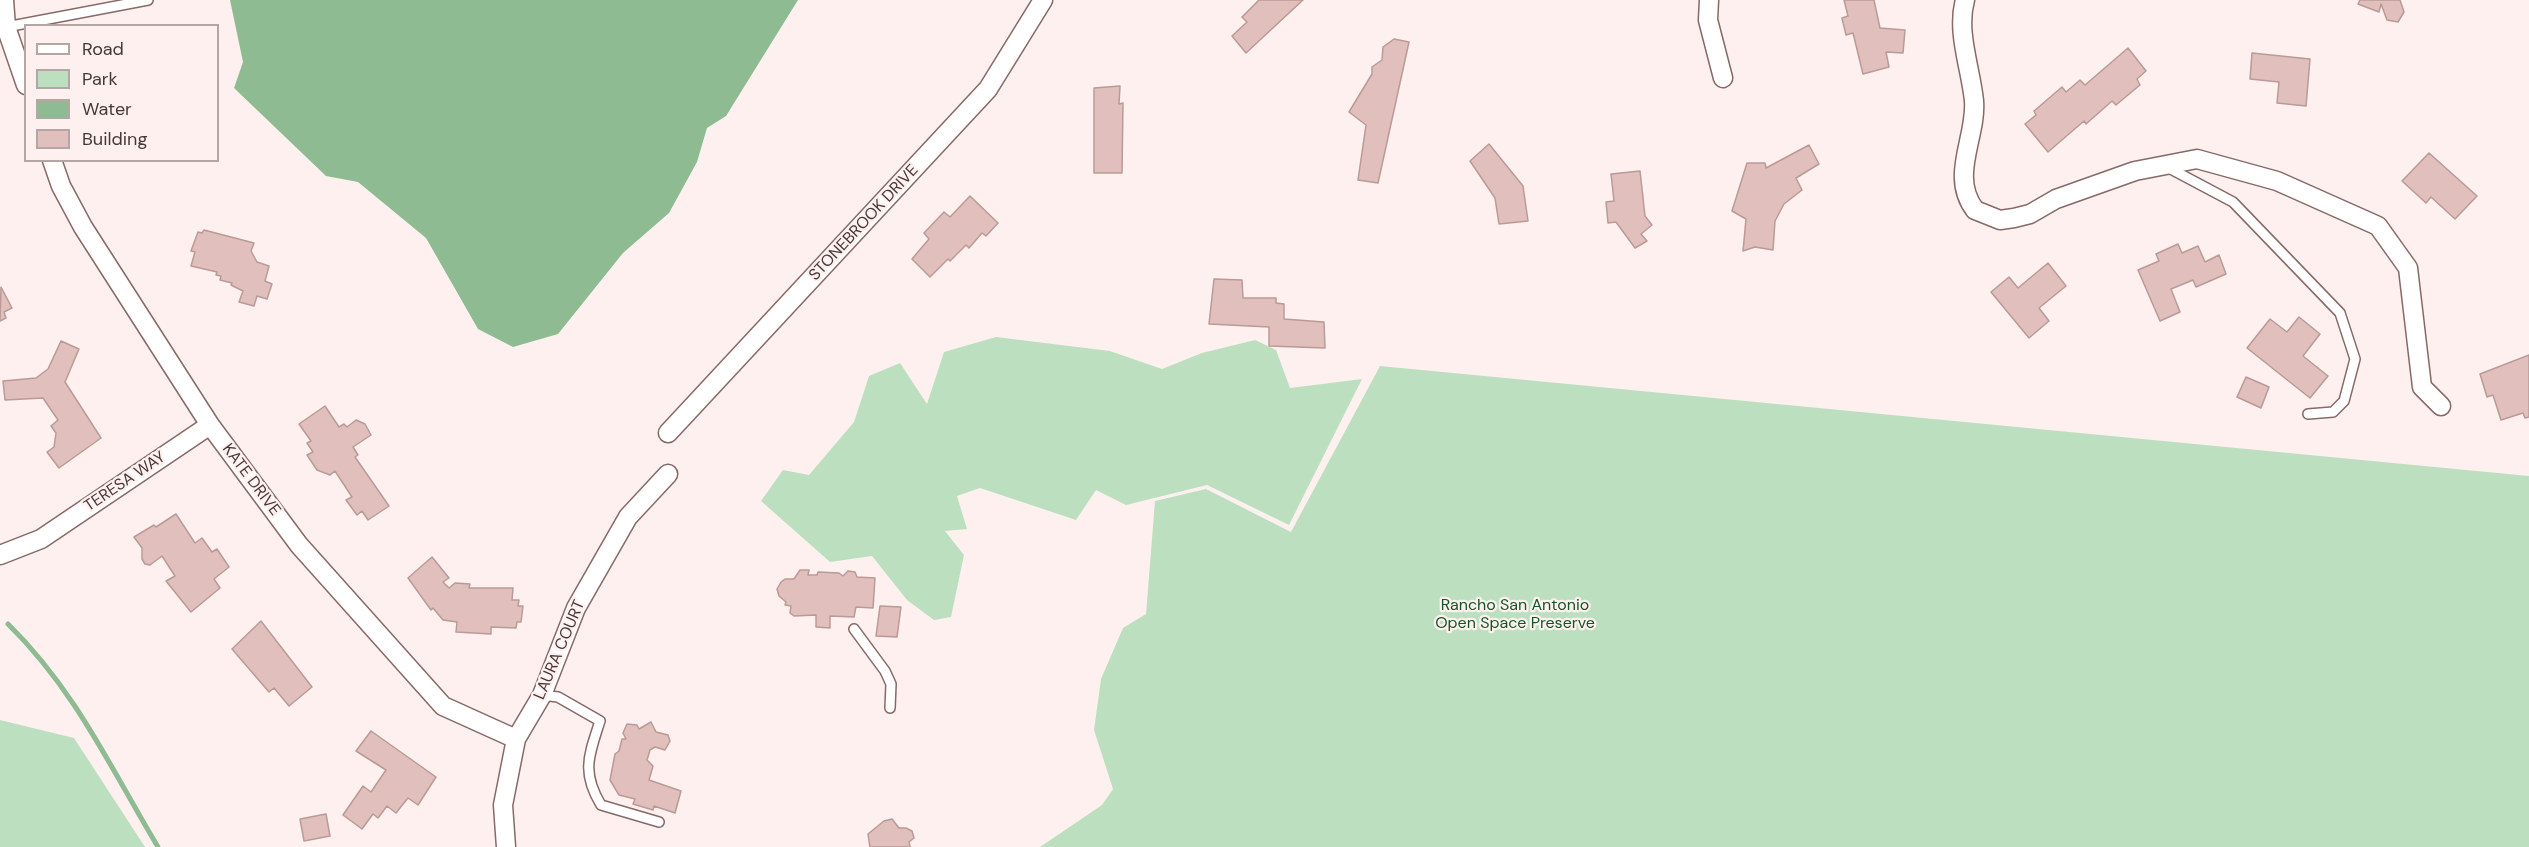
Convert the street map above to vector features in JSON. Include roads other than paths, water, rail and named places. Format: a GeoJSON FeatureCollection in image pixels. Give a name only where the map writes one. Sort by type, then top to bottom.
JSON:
{"type":"FeatureCollection","features":[{"type":"Feature","properties":{"kind":"street"},"geometry":{"type":"LineString","coordinates":[[4,0],[6,27],[24,80]]}},
{"type":"Feature","properties":{"kind":"street","name":"STONEBROOK DRIVE"},"geometry":{"type":"LineString","coordinates":[[668,433],[988,89],[1042,0]]}},
{"type":"Feature","properties":{"kind":"street"},"geometry":{"type":"LineString","coordinates":[[1709,0],[1708,20],[1723,78]]}},
{"type":"Feature","properties":{"kind":"street"},"geometry":{"type":"LineString","coordinates":[[1965,0],[1960,16],[1974,104],[1965,150],[1964,189],[1975,210],[2000,220],[2014,218],[2030,214],[2056,199],[2135,171],[2197,159],[2277,181],[2378,226],[2408,268],[2422,387],[2441,406]]}},
{"type":"Feature","properties":{"kind":"street","name":"KATE DRIVE"},"geometry":{"type":"LineString","coordinates":[[53,162],[61,186],[83,227],[210,425],[299,545],[443,706],[516,739]]}},
{"type":"Feature","properties":{"kind":"street","name":"TERESA WAY"},"geometry":{"type":"LineString","coordinates":[[0,555],[41,539],[210,425]]}},
{"type":"Feature","properties":{"kind":"street","name":"LAURA COURT"},"geometry":{"type":"LineString","coordinates":[[506,847],[503,805],[516,739],[542,695],[576,608],[622,527],[628,517],[668,474]]}},
{"type":"Feature","properties":{"kind":"lane"},"geometry":{"type":"LineString","coordinates":[[6,27],[148,0]]}},
{"type":"Feature","properties":{"kind":"lane"},"geometry":{"type":"LineString","coordinates":[[2164,165],[2234,202],[2340,314],[2355,359],[2344,401],[2333,412],[2308,414]]}},
{"type":"Feature","properties":{"kind":"lane"},"geometry":{"type":"LineString","coordinates":[[854,629],[885,671],[891,684],[890,708]]}},
{"type":"Feature","properties":{"kind":"lane"},"geometry":{"type":"LineString","coordinates":[[542,695],[558,697],[600,721],[588,760],[589,786],[601,805],[659,822]]}},
{"type":"Feature","properties":{"kind":"water"},"geometry":{"type":"Polygon","coordinates":[[[230,0],[798,0],[726,116],[707,128],[697,162],[669,213],[623,253],[558,334],[513,347],[478,329],[426,238],[358,182],[326,176],[234,88],[243,62],[230,0]]]}},
{"type":"Feature","properties":{"kind":"waterway"},"geometry":{"type":"LineString","coordinates":[[8,624],[32,650],[73,703],[158,847]]}},
{"type":"Feature","properties":{"kind":"park label","name":"Rancho San Antonio Open Space Preserve"},"geometry":{"type":"Point","coordinates":[1515,615]}}]}
